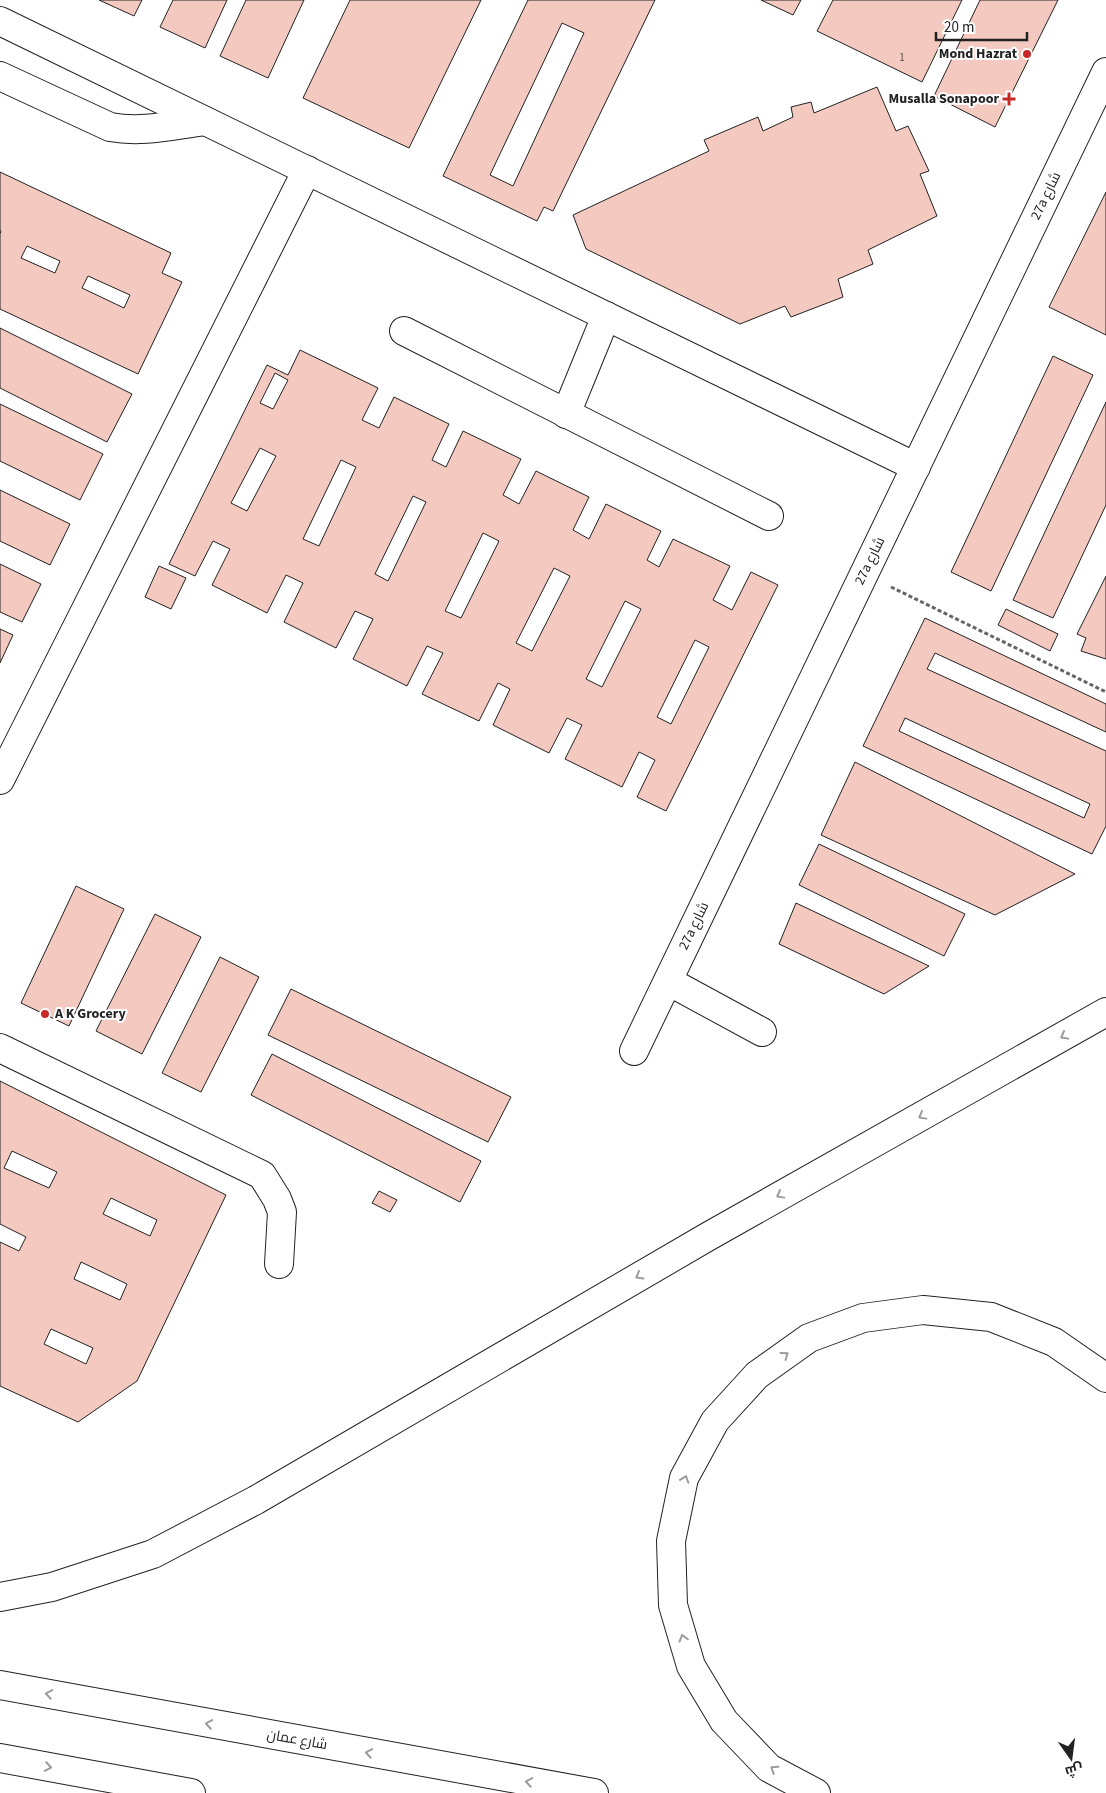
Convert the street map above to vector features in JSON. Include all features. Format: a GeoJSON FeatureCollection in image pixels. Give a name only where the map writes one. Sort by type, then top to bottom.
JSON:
{"type":"FeatureCollection","features":[{"type":"Feature","properties":{"kind":"main road"},"geometry":{"type":"LineString","coordinates":[[0,21],[916,467]]}},
{"type":"Feature","properties":{"kind":"main road","name":"27a شارع"},"geometry":{"type":"LineString","coordinates":[[634,1051],[1106,72]]}},
{"type":"Feature","properties":{"kind":"main road"},"geometry":{"type":"LineString","coordinates":[[0,76],[110,127],[128,131],[204,121]]}},
{"type":"Feature","properties":{"kind":"main road"},"geometry":{"type":"LineString","coordinates":[[0,780],[307,170]]}},
{"type":"Feature","properties":{"kind":"main road"},"geometry":{"type":"LineString","coordinates":[[566,414],[606,316]]}},
{"type":"Feature","properties":{"kind":"main road"},"geometry":{"type":"LineString","coordinates":[[404,331],[769,516]]}},
{"type":"Feature","properties":{"kind":"main road"},"geometry":{"type":"LineString","coordinates":[[668,981],[762,1032]]}},
{"type":"Feature","properties":{"kind":"main road"},"geometry":{"type":"LineString","coordinates":[[0,1597],[52,1588],[153,1554],[256,1500],[708,1236],[1106,1012]]}},
{"type":"Feature","properties":{"kind":"main road"},"geometry":{"type":"LineString","coordinates":[[2,1048],[262,1175],[274,1192],[282,1212],[279,1264]]}},
{"type":"Feature","properties":{"kind":"main road"},"geometry":{"type":"LineString","coordinates":[[816,1793],[770,1768],[724,1721],[690,1666],[673,1605],[671,1541],[684,1478],[715,1421],[758,1375],[809,1338],[862,1318],[923,1310],[991,1317],[1054,1342],[1106,1378]]}},
{"type":"Feature","properties":{"kind":"main road","name":"شارع عمان"},"geometry":{"type":"LineString","coordinates":[[0,1685],[594,1793]]}},
{"type":"Feature","properties":{"kind":"main road"},"geometry":{"type":"LineString","coordinates":[[0,1758],[191,1793]]}},
{"type":"Feature","properties":{"kind":"path"},"geometry":{"type":"LineString","coordinates":[[864,574],[1106,692]]}},
{"type":"Feature","properties":{"kind":"building"},"geometry":{"type":"Polygon","coordinates":[[[99,0],[142,0],[134,16],[99,0]]]}},
{"type":"Feature","properties":{"kind":"building"},"geometry":{"type":"Polygon","coordinates":[[[173,0],[227,0],[205,48],[160,27],[173,0]]]}},
{"type":"Feature","properties":{"kind":"building"},"geometry":{"type":"Polygon","coordinates":[[[246,0],[304,0],[268,78],[220,56],[246,0]]]}},
{"type":"Feature","properties":{"kind":"building"},"geometry":{"type":"Polygon","coordinates":[[[350,0],[481,0],[409,148],[303,98],[350,0]]]}},
{"type":"Feature","properties":{"kind":"building"},"geometry":{"type":"Polygon","coordinates":[[[528,0],[655,0],[553,211],[544,207],[537,221],[443,176],[528,0]],[[562,23],[490,175],[513,186],[584,33],[562,23]]]}},
{"type":"Feature","properties":{"kind":"building"},"geometry":{"type":"Polygon","coordinates":[[[761,0],[801,0],[793,15],[761,0]]]}},
{"type":"Feature","properties":{"kind":"building"},"geometry":{"type":"Polygon","coordinates":[[[833,0],[962,0],[922,82],[817,31],[833,0]]]}},
{"type":"Feature","properties":{"kind":"building"},"geometry":{"type":"Polygon","coordinates":[[[980,0],[1058,0],[995,127],[934,96],[980,0]]]}},
{"type":"Feature","properties":{"kind":"building"},"geometry":{"type":"Polygon","coordinates":[[[877,87],[896,131],[908,126],[929,171],[920,174],[937,216],[868,250],[873,264],[838,279],[843,297],[791,317],[785,306],[740,324],[586,249],[573,215],[709,151],[704,140],[758,117],[763,131],[793,117],[791,107],[811,102],[814,113],[877,87]]]}},
{"type":"Feature","properties":{"kind":"building"},"geometry":{"type":"Polygon","coordinates":[[[0,172],[171,253],[162,273],[182,282],[138,374],[0,309],[0,172]],[[27,246],[21,258],[55,273],[60,261],[27,246]],[[88,276],[82,288],[124,308],[130,295],[88,276]]]}},
{"type":"Feature","properties":{"kind":"building"},"geometry":{"type":"Polygon","coordinates":[[[1106,192],[1106,335],[1049,307],[1106,192]]]}},
{"type":"Feature","properties":{"kind":"building"},"geometry":{"type":"Polygon","coordinates":[[[0,328],[132,394],[107,442],[0,388],[0,328]]]}},
{"type":"Feature","properties":{"kind":"building"},"geometry":{"type":"Polygon","coordinates":[[[300,350],[378,388],[362,420],[379,428],[394,397],[449,424],[432,460],[446,467],[463,431],[521,459],[503,495],[519,504],[536,471],[589,497],[573,530],[589,539],[606,504],[661,531],[647,560],[659,567],[673,539],[730,566],[713,600],[732,610],[751,572],[778,585],[666,811],[637,797],[655,760],[639,752],[622,787],[565,759],[582,725],[567,718],[549,753],[493,725],[510,689],[498,683],[479,721],[422,694],[443,653],[427,646],[407,686],[353,659],[373,619],[355,611],[336,648],[284,622],[303,583],[286,575],[267,613],[212,585],[230,549],[213,541],[195,576],[169,564],[267,365],[288,375],[300,350]],[[275,373],[260,403],[273,409],[288,380],[275,373]],[[260,448],[231,503],[247,511],[276,456],[260,448]],[[341,460],[303,539],[319,546],[356,467],[341,460]],[[413,496],[375,574],[388,581],[426,502],[413,496]],[[483,533],[445,611],[461,618],[499,541],[483,533]],[[554,568],[516,643],[532,651],[570,576],[554,568]],[[625,601],[586,679],[602,687],[641,609],[625,601]],[[695,640],[657,717],[671,724],[709,647],[695,640]]]}},
{"type":"Feature","properties":{"kind":"building"},"geometry":{"type":"Polygon","coordinates":[[[1053,356],[1093,375],[991,591],[951,572],[1053,356]]]}},
{"type":"Feature","properties":{"kind":"building"},"geometry":{"type":"Polygon","coordinates":[[[1106,402],[1106,505],[1053,618],[1013,600],[1106,402]]]}},
{"type":"Feature","properties":{"kind":"building"},"geometry":{"type":"Polygon","coordinates":[[[0,404],[103,454],[80,500],[0,461],[0,404]]]}},
{"type":"Feature","properties":{"kind":"building"},"geometry":{"type":"Polygon","coordinates":[[[0,490],[70,524],[50,565],[0,541],[0,490]]]}},
{"type":"Feature","properties":{"kind":"building"},"geometry":{"type":"Polygon","coordinates":[[[0,564],[41,584],[22,622],[0,612],[0,564]]]}},
{"type":"Feature","properties":{"kind":"building"},"geometry":{"type":"Polygon","coordinates":[[[159,566],[186,578],[171,609],[145,597],[159,566]]]}},
{"type":"Feature","properties":{"kind":"building"},"geometry":{"type":"Polygon","coordinates":[[[1106,576],[1106,659],[1081,651],[1086,638],[1077,634],[1106,576]]]}},
{"type":"Feature","properties":{"kind":"building"},"geometry":{"type":"Polygon","coordinates":[[[1006,609],[1058,634],[1050,651],[998,625],[1006,609]]]}},
{"type":"Feature","properties":{"kind":"building"},"geometry":{"type":"Polygon","coordinates":[[[925,618],[1106,704],[1106,732],[935,653],[927,669],[1106,751],[1106,826],[1092,854],[863,746],[925,618]],[[905,718],[899,731],[1084,818],[1090,804],[905,718]]]}},
{"type":"Feature","properties":{"kind":"building"},"geometry":{"type":"Polygon","coordinates":[[[0,629],[13,635],[0,663],[0,629]]]}},
{"type":"Feature","properties":{"kind":"building"},"geometry":{"type":"Polygon","coordinates":[[[855,762],[1075,874],[995,915],[821,835],[855,762]]]}},
{"type":"Feature","properties":{"kind":"building"},"geometry":{"type":"Polygon","coordinates":[[[819,844],[965,914],[944,956],[799,885],[819,844]]]}},
{"type":"Feature","properties":{"kind":"building"},"geometry":{"type":"Polygon","coordinates":[[[76,886],[124,909],[69,1026],[21,1003],[76,886]]]}},
{"type":"Feature","properties":{"kind":"building"},"geometry":{"type":"Polygon","coordinates":[[[796,903],[929,966],[884,994],[779,944],[796,903]]]}},
{"type":"Feature","properties":{"kind":"building"},"geometry":{"type":"Polygon","coordinates":[[[155,914],[201,937],[142,1054],[96,1031],[155,914]]]}},
{"type":"Feature","properties":{"kind":"building"},"geometry":{"type":"Polygon","coordinates":[[[220,957],[259,977],[201,1092],[162,1073],[220,957]]]}},
{"type":"Feature","properties":{"kind":"building"},"geometry":{"type":"Polygon","coordinates":[[[291,989],[511,1097],[488,1142],[268,1035],[291,989]]]}},
{"type":"Feature","properties":{"kind":"building"},"geometry":{"type":"Polygon","coordinates":[[[272,1054],[481,1161],[460,1202],[251,1095],[272,1054]]]}},
{"type":"Feature","properties":{"kind":"building"},"geometry":{"type":"Polygon","coordinates":[[[0,1081],[226,1195],[137,1381],[78,1422],[0,1386],[0,1242],[19,1251],[26,1237],[0,1224],[0,1081]],[[12,1151],[4,1168],[49,1188],[57,1172],[12,1151]],[[111,1198],[103,1214],[150,1236],[157,1220],[111,1198]],[[81,1262],[74,1279],[120,1300],[127,1284],[81,1262]],[[51,1329],[44,1344],[86,1364],[93,1348],[51,1329]]]}},
{"type":"Feature","properties":{"kind":"building"},"geometry":{"type":"Polygon","coordinates":[[[379,1191],[397,1200],[390,1212],[372,1203],[379,1191]]]}},
{"type":"Feature","properties":{"kind":"place","name":"Mond Hazrat"},"geometry":{"type":"Point","coordinates":[1027,54]}},
{"type":"Feature","properties":{"kind":"place","name":"Musalla Sonapoor"},"geometry":{"type":"Point","coordinates":[1009,99]}},
{"type":"Feature","properties":{"kind":"place","name":"A K Grocery"},"geometry":{"type":"Point","coordinates":[45,1014]}}]}
